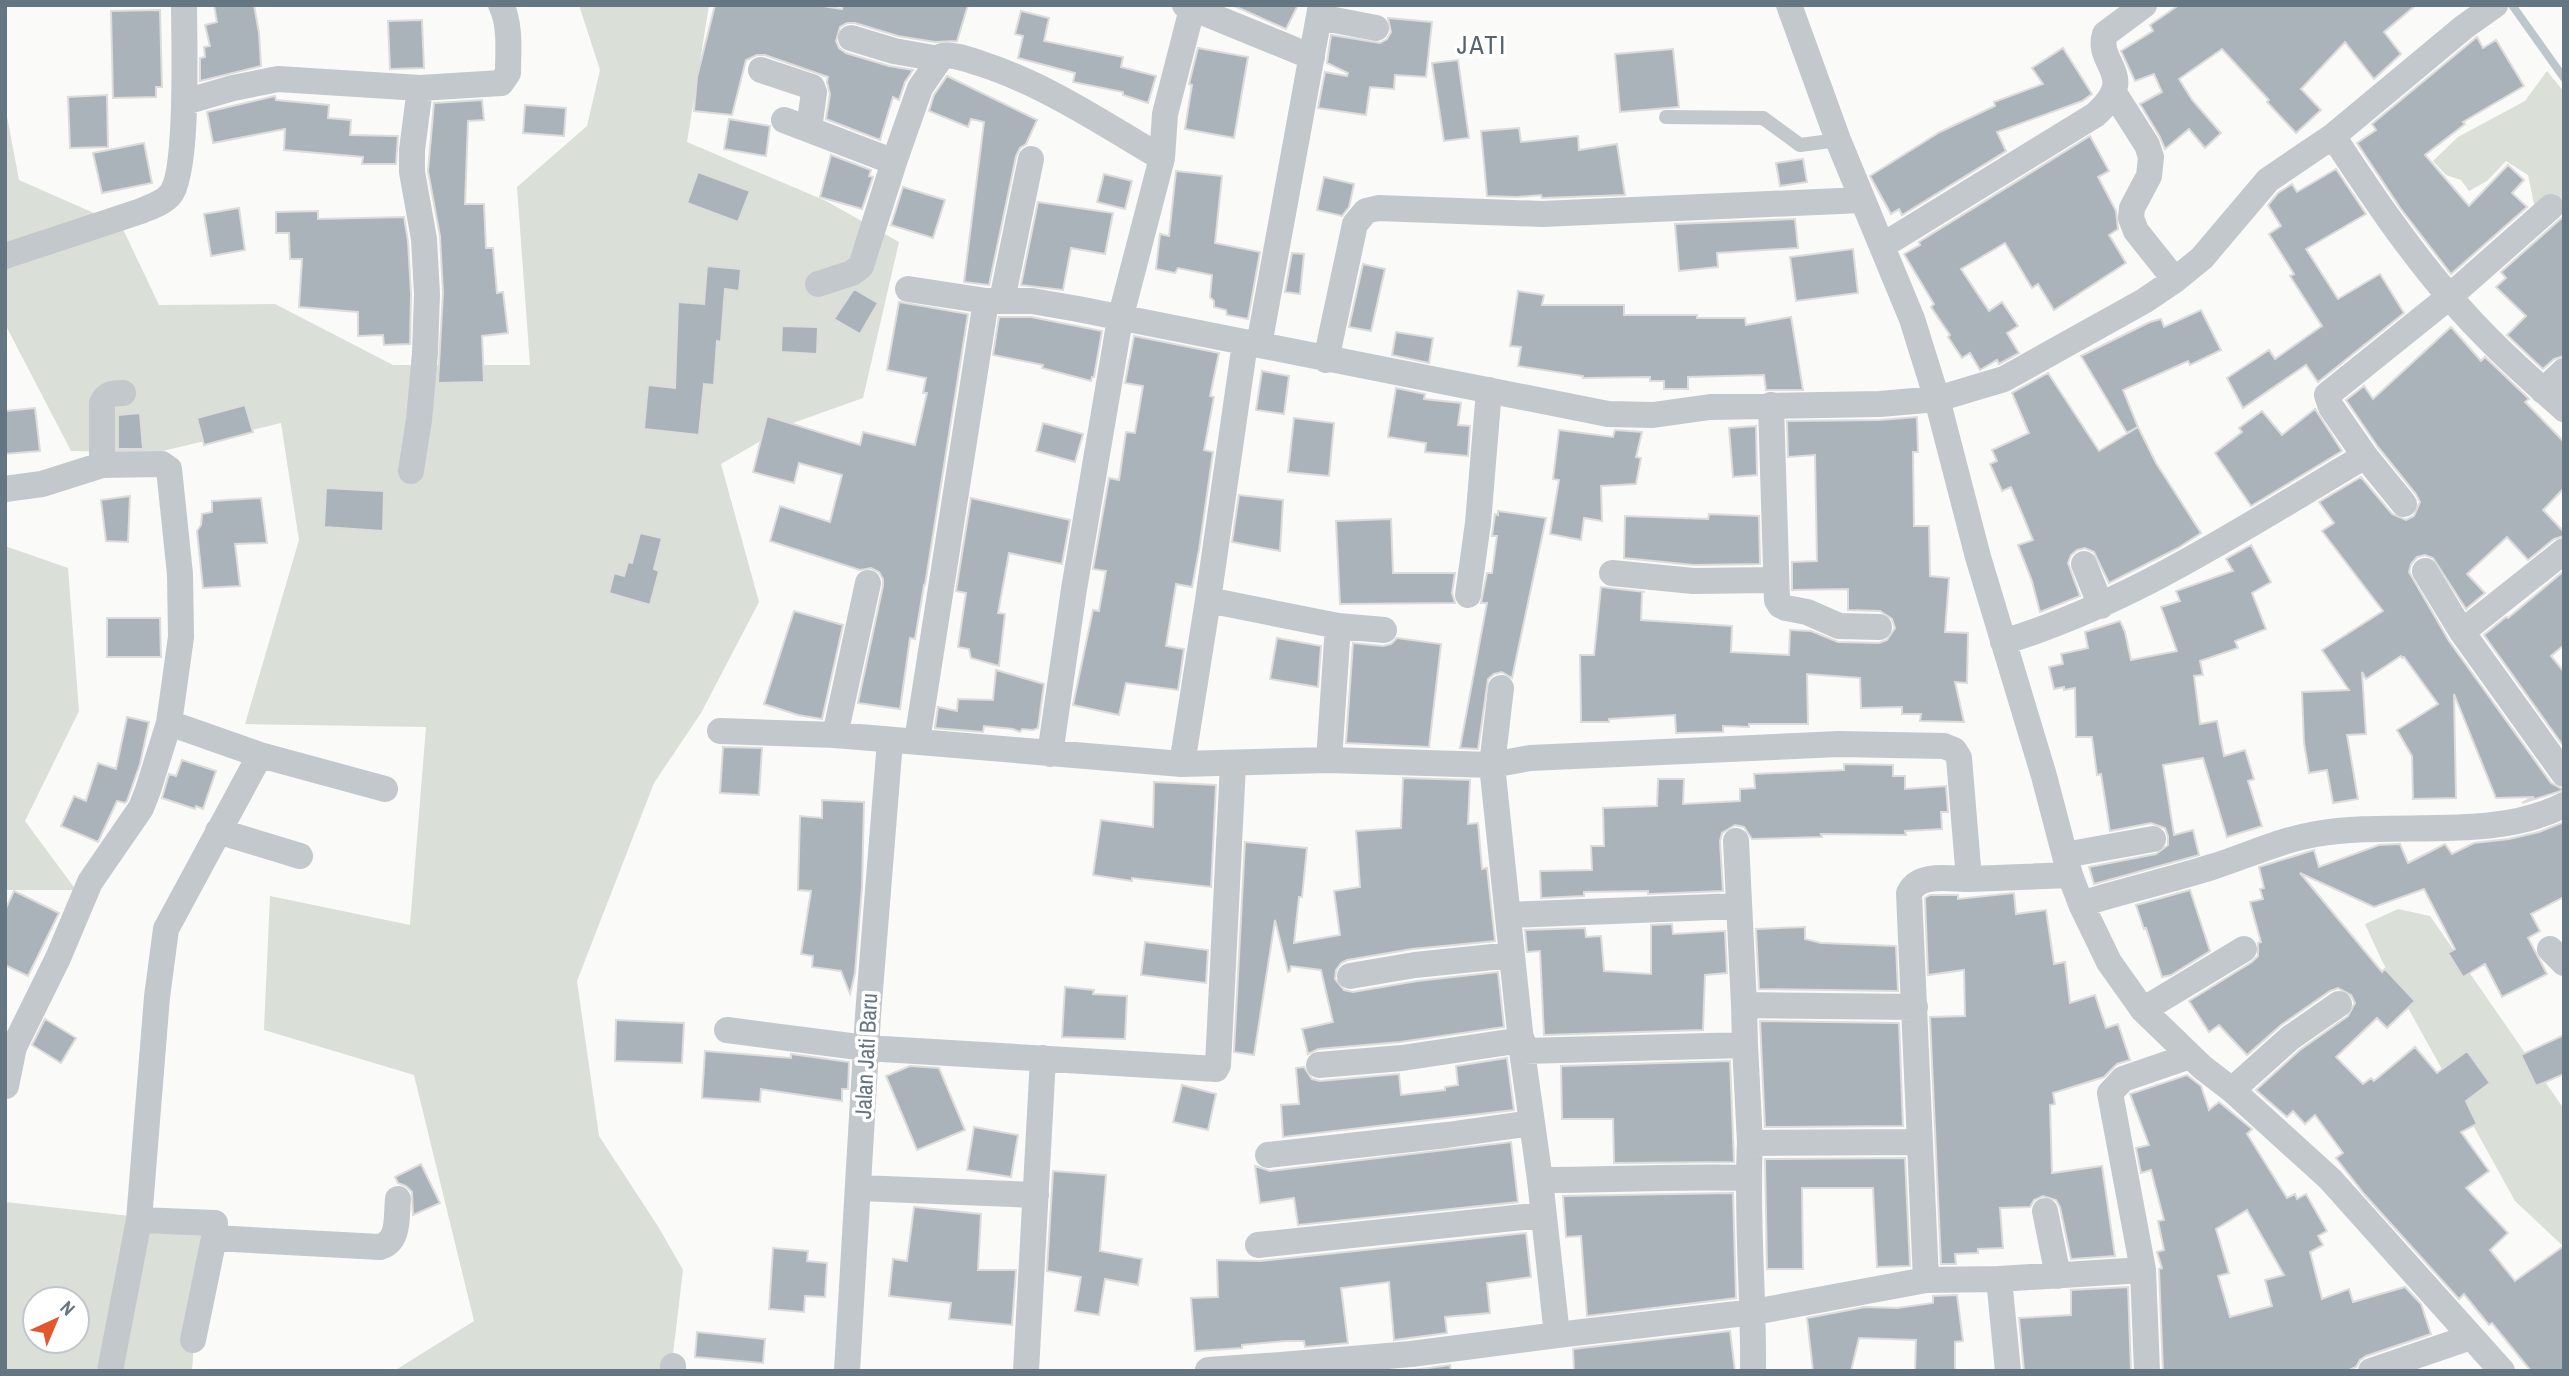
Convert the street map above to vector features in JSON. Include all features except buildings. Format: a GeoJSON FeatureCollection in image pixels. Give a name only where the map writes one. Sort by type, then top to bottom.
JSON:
{"type":"FeatureCollection","features":[{"type":"Feature","properties":{"kind":"street"},"geometry":{"type":"LineString","coordinates":[[5,256],[141,211],[170,195],[176,180],[185,102],[184,5]]}},
{"type":"Feature","properties":{"kind":"street"},"geometry":{"type":"LineString","coordinates":[[185,102],[278,79],[420,88],[502,83],[508,73],[506,15],[501,5]]}},
{"type":"Feature","properties":{"kind":"street"},"geometry":{"type":"LineString","coordinates":[[1789,5],[1838,140],[1912,319],[2068,865],[2081,904],[2109,962],[2143,1010],[2190,1056],[2232,1090],[2330,1179],[2502,1371]]}},
{"type":"Feature","properties":{"kind":"street"},"geometry":{"type":"LineString","coordinates":[[1882,246],[2095,115],[2108,104],[2114,93],[2115,78],[2103,42],[2105,34],[2144,5]]}},
{"type":"Feature","properties":{"kind":"street"},"geometry":{"type":"LineString","coordinates":[[908,289],[994,300],[1032,301],[1608,414],[1653,415],[1710,407],[1881,404],[1937,399],[2004,379],[2144,301],[2175,280],[2202,258],[2268,180],[2333,136],[2464,27],[2495,5]]}},
{"type":"Feature","properties":{"kind":"street"},"geometry":{"type":"LineString","coordinates":[[1050,754],[1074,589],[1120,319],[1162,158],[1165,114],[1188,7],[1312,57]]}},
{"type":"Feature","properties":{"kind":"street"},"geometry":{"type":"LineString","coordinates":[[1182,764],[1252,344],[1320,11],[1376,28]]}},
{"type":"Feature","properties":{"kind":"street"},"geometry":{"type":"LineString","coordinates":[[851,38],[894,51],[939,59]]}},
{"type":"Feature","properties":{"kind":"street"},"geometry":{"type":"LineString","coordinates":[[818,284],[852,273],[861,266],[920,89],[942,56],[952,56],[1007,72],[1053,94],[1162,158]]}},
{"type":"Feature","properties":{"kind":"street"},"geometry":{"type":"LineString","coordinates":[[761,70],[812,87],[814,92],[810,130]]}},
{"type":"Feature","properties":{"kind":"street"},"geometry":{"type":"LineString","coordinates":[[411,471],[425,353],[427,294],[424,239],[412,172],[420,88]]}},
{"type":"Feature","properties":{"kind":"street"},"geometry":{"type":"LineString","coordinates":[[2114,93],[2147,145],[2151,157],[2148,176],[2132,208],[2131,218],[2136,231],[2175,280]]}},
{"type":"Feature","properties":{"kind":"street"},"geometry":{"type":"LineString","coordinates":[[783,120],[894,162]]}},
{"type":"Feature","properties":{"kind":"street"},"geometry":{"type":"LineString","coordinates":[[2333,136],[2386,216],[2449,296],[2509,360],[2564,409]]}},
{"type":"Feature","properties":{"kind":"street"},"geometry":{"type":"LineString","coordinates":[[918,741],[994,300],[1031,159]]}},
{"type":"Feature","properties":{"kind":"street"},"geometry":{"type":"LineString","coordinates":[[1326,360],[1356,224],[1366,211],[1378,208],[1542,214],[1862,200]]}},
{"type":"Feature","properties":{"kind":"street"},"geometry":{"type":"LineString","coordinates":[[2403,504],[2365,456],[2331,407],[2327,395],[2449,296],[2551,207]]}},
{"type":"Feature","properties":{"kind":"street"},"geometry":{"type":"LineString","coordinates":[[2543,391],[2564,371]]}},
{"type":"Feature","properties":{"kind":"street"},"geometry":{"type":"LineString","coordinates":[[1468,595],[1478,523],[1489,390]]}},
{"type":"Feature","properties":{"kind":"street"},"geometry":{"type":"LineString","coordinates":[[102,465],[102,402],[105,396],[123,393]]}},
{"type":"Feature","properties":{"kind":"street"},"geometry":{"type":"LineString","coordinates":[[1771,405],[1777,600],[1786,608],[1807,612],[1839,626],[1879,627]]}},
{"type":"Feature","properties":{"kind":"street"},"geometry":{"type":"LineString","coordinates":[[2003,642],[2073,619],[2101,606],[2221,543],[2365,456]]}},
{"type":"Feature","properties":{"kind":"street"},"geometry":{"type":"LineString","coordinates":[[5,489],[42,484],[102,465],[162,464],[171,472],[180,574],[181,637],[169,723],[145,799],[130,827],[90,882],[58,958],[14,1047],[6,1086]]}},
{"type":"Feature","properties":{"kind":"street"},"geometry":{"type":"LineString","coordinates":[[2462,632],[2564,551]]}},
{"type":"Feature","properties":{"kind":"street"},"geometry":{"type":"LineString","coordinates":[[2084,564],[2101,606]]}},
{"type":"Feature","properties":{"kind":"street"},"geometry":{"type":"LineString","coordinates":[[2425,571],[2462,632],[2564,774]]}},
{"type":"Feature","properties":{"kind":"street"},"geometry":{"type":"LineString","coordinates":[[1612,573],[1693,580],[1775,580]]}},
{"type":"Feature","properties":{"kind":"street"},"geometry":{"type":"LineString","coordinates":[[835,735],[868,583]]}},
{"type":"Feature","properties":{"kind":"street"},"geometry":{"type":"LineString","coordinates":[[1208,600],[1338,626],[1384,630]]}},
{"type":"Feature","properties":{"kind":"street"},"geometry":{"type":"LineString","coordinates":[[1329,760],[1338,626]]}},
{"type":"Feature","properties":{"kind":"street"},"geometry":{"type":"LineString","coordinates":[[1501,688],[1492,765],[1557,1335]]}},
{"type":"Feature","properties":{"kind":"street"},"geometry":{"type":"LineString","coordinates":[[169,723],[260,755],[385,789]]}},
{"type":"Feature","properties":{"kind":"street"},"geometry":{"type":"LineString","coordinates":[[720,730],[918,741],[1182,764],[1329,760],[1492,765],[1530,758],[1825,744],[1944,746],[1954,750],[1959,758],[1969,879]]}},
{"type":"Feature","properties":{"kind":"street","name":"Jalan Jati Baru"},"geometry":{"type":"LineString","coordinates":[[847,1371],[866,1048],[890,741]]}},
{"type":"Feature","properties":{"kind":"street"},"geometry":{"type":"LineString","coordinates":[[110,1371],[139,1220],[164,940],[172,917],[260,755]]}},
{"type":"Feature","properties":{"kind":"street"},"geometry":{"type":"LineString","coordinates":[[727,1030],[866,1048],[1211,1070],[1218,1068],[1233,764]]}},
{"type":"Feature","properties":{"kind":"street"},"geometry":{"type":"LineString","coordinates":[[2081,904],[2315,834],[2345,830],[2451,827],[2523,820],[2564,805]]}},
{"type":"Feature","properties":{"kind":"street"},"geometry":{"type":"LineString","coordinates":[[218,831],[300,856]]}},
{"type":"Feature","properties":{"kind":"street"},"geometry":{"type":"LineString","coordinates":[[1926,1280],[1909,893],[1918,882],[1925,879],[1969,879],[2068,865],[2152,839]]}},
{"type":"Feature","properties":{"kind":"street"},"geometry":{"type":"LineString","coordinates":[[1736,841],[1751,1143],[1748,1178],[1754,1312],[1753,1371]]}},
{"type":"Feature","properties":{"kind":"street"},"geometry":{"type":"LineString","coordinates":[[1508,915],[1739,906]]}},
{"type":"Feature","properties":{"kind":"street"},"geometry":{"type":"LineString","coordinates":[[2143,1010],[2244,949]]}},
{"type":"Feature","properties":{"kind":"street"},"geometry":{"type":"LineString","coordinates":[[1350,976],[1415,965],[1512,955]]}},
{"type":"Feature","properties":{"kind":"street"},"geometry":{"type":"LineString","coordinates":[[2232,1090],[2290,1038],[2339,1004]]}},
{"type":"Feature","properties":{"kind":"street"},"geometry":{"type":"LineString","coordinates":[[1744,1005],[1915,1007]]}},
{"type":"Feature","properties":{"kind":"street"},"geometry":{"type":"LineString","coordinates":[[1319,1065],[1522,1045],[1745,1045]]}},
{"type":"Feature","properties":{"kind":"street"},"geometry":{"type":"LineString","coordinates":[[2147,1371],[2143,1269],[2110,1093],[2123,1079],[2190,1056]]}},
{"type":"Feature","properties":{"kind":"street"},"geometry":{"type":"LineString","coordinates":[[1026,1371],[1043,1058]]}},
{"type":"Feature","properties":{"kind":"street"},"geometry":{"type":"LineString","coordinates":[[1268,1155],[1532,1123]]}},
{"type":"Feature","properties":{"kind":"street"},"geometry":{"type":"LineString","coordinates":[[1751,1143],[1920,1142]]}},
{"type":"Feature","properties":{"kind":"street"},"geometry":{"type":"LineString","coordinates":[[1540,1180],[1624,1180],[1676,1176],[1748,1178]]}},
{"type":"Feature","properties":{"kind":"street"},"geometry":{"type":"LineString","coordinates":[[859,1188],[1035,1195]]}},
{"type":"Feature","properties":{"kind":"street"},"geometry":{"type":"LineString","coordinates":[[214,1238],[380,1247],[389,1245],[394,1237],[398,1199]]}},
{"type":"Feature","properties":{"kind":"street"},"geometry":{"type":"LineString","coordinates":[[2045,1211],[2058,1276]]}},
{"type":"Feature","properties":{"kind":"street"},"geometry":{"type":"LineString","coordinates":[[1258,1245],[1543,1215]]}},
{"type":"Feature","properties":{"kind":"street"},"geometry":{"type":"LineString","coordinates":[[139,1220],[215,1223],[193,1340]]}},
{"type":"Feature","properties":{"kind":"street"},"geometry":{"type":"LineString","coordinates":[[1208,1370],[1281,1368],[1754,1312],[1926,1280],[1999,1279],[2143,1269]]}},
{"type":"Feature","properties":{"kind":"street"},"geometry":{"type":"LineString","coordinates":[[1999,1279],[2008,1371]]}},
{"type":"Feature","properties":{"kind":"street"},"geometry":{"type":"LineString","coordinates":[[2371,1371],[2472,1337]]}},
{"type":"Feature","properties":{"kind":"lane"},"geometry":{"type":"LineString","coordinates":[[1666,117],[1763,118],[1800,145],[1838,140]]}},
{"type":"Feature","properties":{"kind":"shaded area"},"geometry":{"type":"Polygon","coordinates":[[[579,5],[709,5],[687,142],[826,201],[899,242],[863,398],[790,424],[721,464],[759,602],[701,713],[654,783],[577,981],[599,1136],[683,1270],[671,1371],[394,1371],[474,1321],[414,1075],[264,1030],[270,896],[410,925],[426,727],[245,724],[299,540],[281,423],[154,453],[71,451],[5,324],[5,106],[19,180],[121,225],[159,305],[275,304],[393,365],[530,365],[517,187],[587,126],[600,70],[579,5]]]}},
{"type":"Feature","properties":{"kind":"shaded area"},"geometry":{"type":"Polygon","coordinates":[[[2547,71],[2564,92],[2564,203],[2553,206],[2534,204],[2528,175],[2506,161],[2487,181],[2469,191],[2461,180],[2446,175],[2433,161],[2458,137],[2525,101],[2547,71]]]}},
{"type":"Feature","properties":{"kind":"shaded area"},"geometry":{"type":"Polygon","coordinates":[[[5,546],[68,568],[79,711],[25,821],[76,890],[5,890],[5,546]]]}},
{"type":"Feature","properties":{"kind":"shaded area"},"geometry":{"type":"Polygon","coordinates":[[[2398,909],[2430,916],[2564,1109],[2564,1247],[2515,1201],[2382,961],[2365,924],[2398,909]]]}},
{"type":"Feature","properties":{"kind":"shaded area"},"geometry":{"type":"Polygon","coordinates":[[[5,1202],[202,1224],[192,1371],[5,1371],[5,1202]]]}},
{"type":"Feature","properties":{"kind":"waterway"},"geometry":{"type":"LineString","coordinates":[[2512,5],[2564,78]]}},
{"type":"Feature","properties":{"kind":"district","name":"JATI"},"geometry":{"type":"Point","coordinates":[1482,45]}}]}
